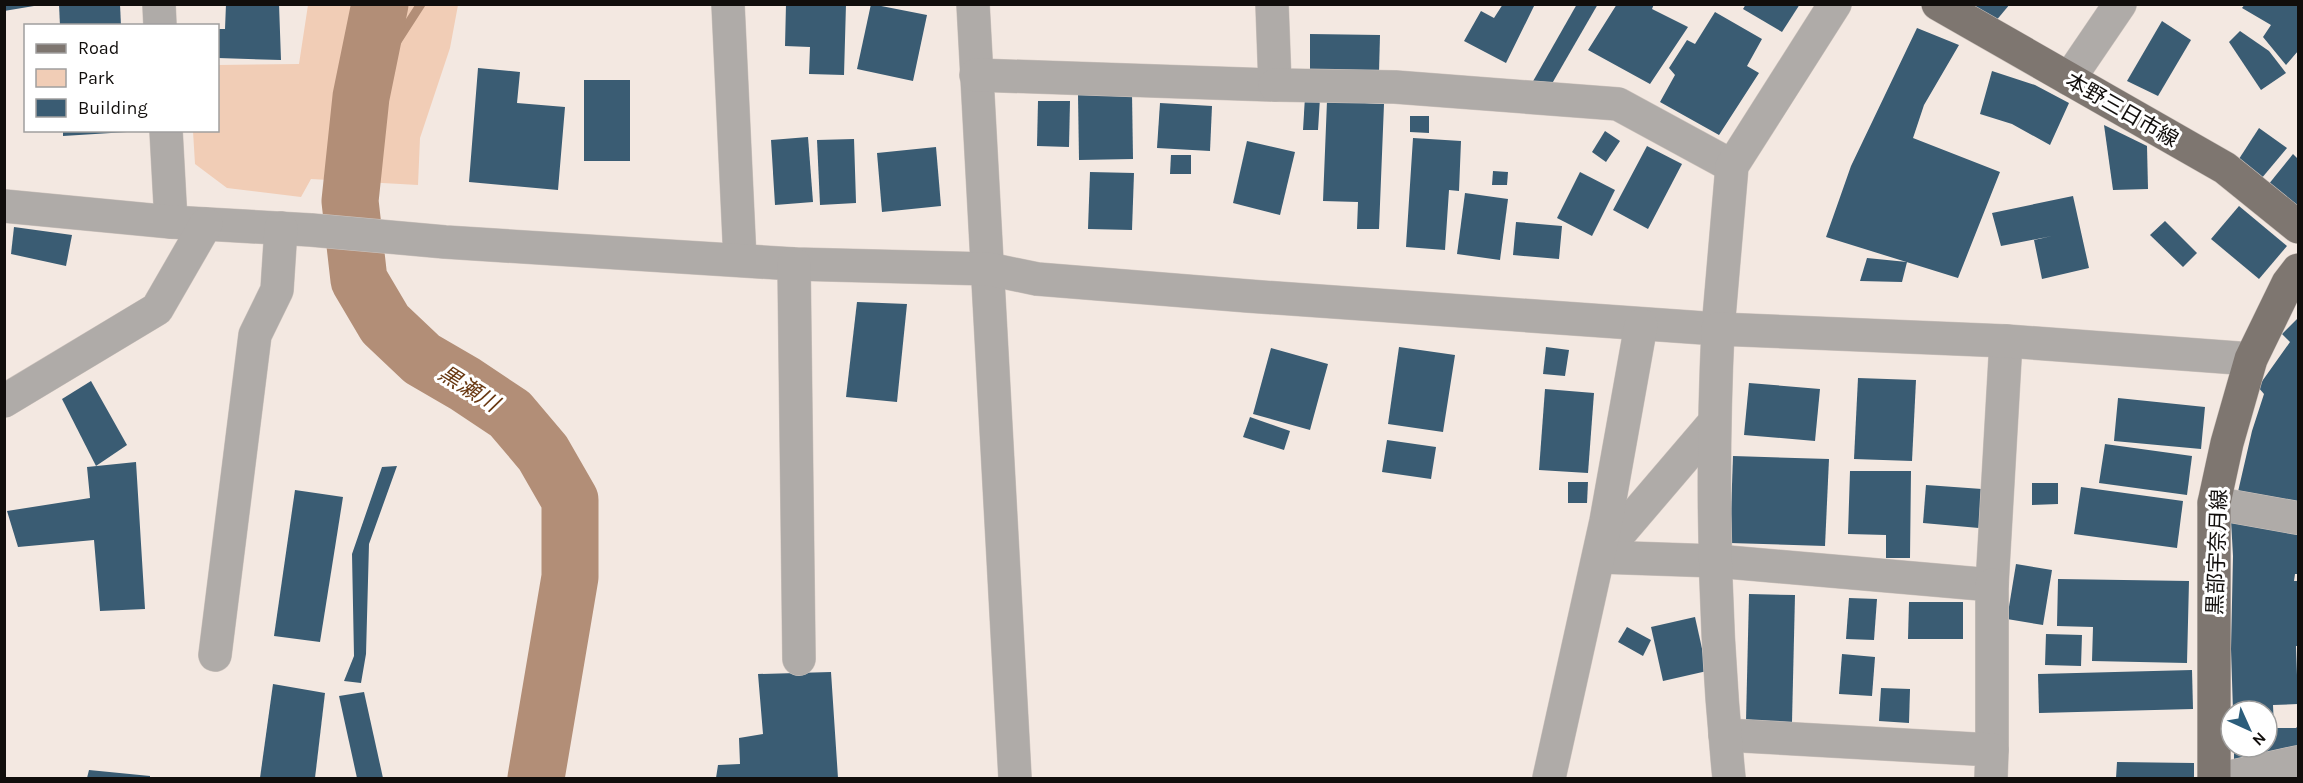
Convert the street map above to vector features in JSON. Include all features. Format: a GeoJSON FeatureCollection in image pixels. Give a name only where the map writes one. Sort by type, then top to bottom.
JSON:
{"type":"FeatureCollection","features":[{"type":"Feature","properties":{"kind":"main road","name":"本野三日市線"},"geometry":{"type":"LineString","coordinates":[[1938,4],[2225,168],[2298,227]]}},
{"type":"Feature","properties":{"kind":"main road","name":"黒部宇奈月線"},"geometry":{"type":"LineString","coordinates":[[2214,778],[2214,503],[2227,443],[2251,359],[2288,283],[2298,270]]}},
{"type":"Feature","properties":{"kind":"street"},"geometry":{"type":"LineString","coordinates":[[159,4],[160,24]]}},
{"type":"Feature","properties":{"kind":"street"},"geometry":{"type":"LineString","coordinates":[[728,4],[740,260]]}},
{"type":"Feature","properties":{"kind":"street"},"geometry":{"type":"LineString","coordinates":[[973,4],[989,269],[998,501],[1015,778]]}},
{"type":"Feature","properties":{"kind":"street"},"geometry":{"type":"LineString","coordinates":[[1272,4],[1275,85]]}},
{"type":"Feature","properties":{"kind":"street"},"geometry":{"type":"LineString","coordinates":[[1729,778],[1716,561],[1713,424],[1718,329],[1732,166],[1835,4]]}},
{"type":"Feature","properties":{"kind":"street"},"geometry":{"type":"LineString","coordinates":[[2069,79],[2120,4]]}},
{"type":"Feature","properties":{"kind":"street"},"geometry":{"type":"LineString","coordinates":[[976,75],[1395,87],[1618,104],[1732,166]]}},
{"type":"Feature","properties":{"kind":"street"},"geometry":{"type":"LineString","coordinates":[[166,132],[171,222]]}},
{"type":"Feature","properties":{"kind":"street"},"geometry":{"type":"LineString","coordinates":[[4,206],[171,222],[296,229],[445,242],[794,264],[989,269],[1037,279],[1641,325],[2006,341],[2251,359]]}},
{"type":"Feature","properties":{"kind":"street"},"geometry":{"type":"LineString","coordinates":[[4,401],[157,309],[206,224]]}},
{"type":"Feature","properties":{"kind":"street"},"geometry":{"type":"LineString","coordinates":[[214,655],[255,335],[277,290],[296,229]]}},
{"type":"Feature","properties":{"kind":"street"},"geometry":{"type":"LineString","coordinates":[[794,264],[799,659]]}},
{"type":"Feature","properties":{"kind":"street"},"geometry":{"type":"LineString","coordinates":[[1549,778],[1599,557],[1641,325]]}},
{"type":"Feature","properties":{"kind":"street"},"geometry":{"type":"LineString","coordinates":[[1725,735],[1992,764],[1992,585],[2006,341]]}},
{"type":"Feature","properties":{"kind":"street"},"geometry":{"type":"LineString","coordinates":[[1599,557],[1713,424]]}},
{"type":"Feature","properties":{"kind":"street"},"geometry":{"type":"LineString","coordinates":[[2214,503],[2298,518]]}},
{"type":"Feature","properties":{"kind":"street"},"geometry":{"type":"LineString","coordinates":[[1599,557],[1716,561],[1992,585]]}},
{"type":"Feature","properties":{"kind":"street"},"geometry":{"type":"LineString","coordinates":[[2225,778],[2298,762]]}},
{"type":"Feature","properties":{"kind":"green space"},"geometry":{"type":"Polygon","coordinates":[[[308,5],[458,5],[450,48],[420,138],[418,185],[311,179],[301,197],[227,188],[195,164],[193,132],[219,132],[219,65],[299,64],[308,5]]]}},
{"type":"Feature","properties":{"kind":"building"},"geometry":{"type":"Polygon","coordinates":[[[4,4],[34,4],[34,6],[4,11],[4,4]]]}},
{"type":"Feature","properties":{"kind":"building"},"geometry":{"type":"Polygon","coordinates":[[[59,4],[120,4],[121,24],[60,24],[59,4]]]}},
{"type":"Feature","properties":{"kind":"building"},"geometry":{"type":"Polygon","coordinates":[[[226,4],[279,4],[281,60],[219,58],[219,29],[225,29],[226,4]]]}},
{"type":"Feature","properties":{"kind":"building"},"geometry":{"type":"Polygon","coordinates":[[[786,4],[846,4],[844,75],[809,74],[810,47],[785,46],[786,4]]]}},
{"type":"Feature","properties":{"kind":"building"},"geometry":{"type":"Polygon","coordinates":[[[871,4],[927,15],[913,81],[857,69],[871,4]]]}},
{"type":"Feature","properties":{"kind":"building"},"geometry":{"type":"Polygon","coordinates":[[[1503,4],[1535,4],[1506,63],[1464,41],[1481,11],[1494,18],[1503,4]]]}},
{"type":"Feature","properties":{"kind":"building"},"geometry":{"type":"Polygon","coordinates":[[[1577,4],[1598,4],[1550,87],[1532,83],[1577,4]]]}},
{"type":"Feature","properties":{"kind":"building"},"geometry":{"type":"Polygon","coordinates":[[[1617,4],[1654,4],[1652,9],[1688,27],[1650,84],[1588,50],[1617,4]]]}},
{"type":"Feature","properties":{"kind":"building"},"geometry":{"type":"Polygon","coordinates":[[[1746,4],[1800,4],[1782,32],[1743,9],[1746,4]]]}},
{"type":"Feature","properties":{"kind":"building"},"geometry":{"type":"Polygon","coordinates":[[[1972,4],[2010,4],[1995,22],[1972,4]]]}},
{"type":"Feature","properties":{"kind":"building"},"geometry":{"type":"Polygon","coordinates":[[[2245,4],[2298,4],[2298,51],[2286,65],[2263,37],[2271,25],[2242,8],[2245,4]]]}},
{"type":"Feature","properties":{"kind":"building"},"geometry":{"type":"Polygon","coordinates":[[[1715,12],[1762,39],[1747,66],[1759,73],[1719,135],[1660,102],[1675,75],[1669,68],[1687,40],[1695,44],[1715,12]]]}},
{"type":"Feature","properties":{"kind":"building"},"geometry":{"type":"Polygon","coordinates":[[[2162,21],[2191,40],[2158,96],[2127,81],[2162,21]]]}},
{"type":"Feature","properties":{"kind":"building"},"geometry":{"type":"Polygon","coordinates":[[[1917,28],[1959,45],[1924,105],[1913,138],[2000,172],[1958,278],[1826,237],[1851,166],[1917,28]]]}},
{"type":"Feature","properties":{"kind":"building"},"geometry":{"type":"Polygon","coordinates":[[[2240,31],[2269,51],[2286,73],[2261,90],[2229,42],[2240,31]]]}},
{"type":"Feature","properties":{"kind":"building"},"geometry":{"type":"Polygon","coordinates":[[[1310,34],[1380,35],[1379,72],[1310,71],[1310,34]]]}},
{"type":"Feature","properties":{"kind":"building"},"geometry":{"type":"Polygon","coordinates":[[[478,68],[520,72],[517,103],[565,107],[558,190],[469,182],[478,68]]]}},
{"type":"Feature","properties":{"kind":"building"},"geometry":{"type":"Polygon","coordinates":[[[1992,71],[2035,85],[2069,103],[2050,145],[2012,124],[1980,114],[1992,71]]]}},
{"type":"Feature","properties":{"kind":"building"},"geometry":{"type":"Polygon","coordinates":[[[584,80],[630,80],[630,161],[584,161],[584,80]]]}},
{"type":"Feature","properties":{"kind":"building"},"geometry":{"type":"Polygon","coordinates":[[[1132,93],[1133,159],[1079,160],[1078,94],[1132,93]]]}},
{"type":"Feature","properties":{"kind":"building"},"geometry":{"type":"Polygon","coordinates":[[[1305,97],[1320,98],[1318,130],[1303,130],[1305,97]]]}},
{"type":"Feature","properties":{"kind":"building"},"geometry":{"type":"Polygon","coordinates":[[[1038,101],[1070,101],[1069,147],[1037,146],[1038,101]]]}},
{"type":"Feature","properties":{"kind":"building"},"geometry":{"type":"Polygon","coordinates":[[[1327,101],[1384,104],[1379,229],[1357,229],[1358,202],[1323,201],[1327,101]]]}},
{"type":"Feature","properties":{"kind":"building"},"geometry":{"type":"Polygon","coordinates":[[[1160,103],[1212,106],[1210,151],[1157,148],[1160,103]]]}},
{"type":"Feature","properties":{"kind":"building"},"geometry":{"type":"Polygon","coordinates":[[[1410,116],[1429,116],[1429,133],[1410,132],[1410,116]]]}},
{"type":"Feature","properties":{"kind":"building"},"geometry":{"type":"Polygon","coordinates":[[[2104,125],[2147,146],[2148,189],[2113,190],[2104,125]]]}},
{"type":"Feature","properties":{"kind":"building"},"geometry":{"type":"Polygon","coordinates":[[[2259,128],[2287,148],[2261,179],[2237,162],[2259,128]]]}},
{"type":"Feature","properties":{"kind":"building"},"geometry":{"type":"Polygon","coordinates":[[[1605,131],[1620,141],[1606,162],[1592,152],[1605,131]]]}},
{"type":"Feature","properties":{"kind":"building"},"geometry":{"type":"Polygon","coordinates":[[[63,132],[127,132],[63,136],[63,132]]]}},
{"type":"Feature","properties":{"kind":"building"},"geometry":{"type":"Polygon","coordinates":[[[808,137],[813,202],[775,205],[771,140],[808,137]]]}},
{"type":"Feature","properties":{"kind":"building"},"geometry":{"type":"Polygon","coordinates":[[[1413,138],[1461,141],[1459,191],[1449,190],[1445,250],[1406,247],[1413,138]]]}},
{"type":"Feature","properties":{"kind":"building"},"geometry":{"type":"Polygon","coordinates":[[[854,139],[856,203],[820,205],[817,140],[854,139]]]}},
{"type":"Feature","properties":{"kind":"building"},"geometry":{"type":"Polygon","coordinates":[[[1247,141],[1295,152],[1280,215],[1233,203],[1247,141]]]}},
{"type":"Feature","properties":{"kind":"building"},"geometry":{"type":"Polygon","coordinates":[[[1647,146],[1682,164],[1648,229],[1613,210],[1647,146]]]}},
{"type":"Feature","properties":{"kind":"building"},"geometry":{"type":"Polygon","coordinates":[[[936,147],[941,206],[882,212],[877,153],[936,147]]]}},
{"type":"Feature","properties":{"kind":"building"},"geometry":{"type":"Polygon","coordinates":[[[2293,154],[2298,159],[2297,206],[2268,185],[2293,154]]]}},
{"type":"Feature","properties":{"kind":"building"},"geometry":{"type":"Polygon","coordinates":[[[1171,155],[1191,155],[1191,174],[1170,174],[1171,155]]]}},
{"type":"Feature","properties":{"kind":"building"},"geometry":{"type":"Polygon","coordinates":[[[1493,171],[1508,172],[1507,185],[1492,185],[1493,171]]]}},
{"type":"Feature","properties":{"kind":"building"},"geometry":{"type":"Polygon","coordinates":[[[1090,172],[1134,173],[1132,230],[1088,229],[1090,172]]]}},
{"type":"Feature","properties":{"kind":"building"},"geometry":{"type":"Polygon","coordinates":[[[1580,172],[1615,190],[1592,236],[1557,218],[1580,172]]]}},
{"type":"Feature","properties":{"kind":"building"},"geometry":{"type":"Polygon","coordinates":[[[1465,193],[1508,199],[1500,260],[1457,254],[1465,193]]]}},
{"type":"Feature","properties":{"kind":"building"},"geometry":{"type":"Polygon","coordinates":[[[2073,196],[2089,268],[2042,279],[2034,240],[2052,236],[2001,246],[1992,213],[2073,196]]]}},
{"type":"Feature","properties":{"kind":"building"},"geometry":{"type":"Polygon","coordinates":[[[2239,206],[2287,246],[2259,279],[2211,239],[2239,206]]]}},
{"type":"Feature","properties":{"kind":"building"},"geometry":{"type":"Polygon","coordinates":[[[2165,221],[2197,253],[2183,267],[2150,235],[2165,221]]]}},
{"type":"Feature","properties":{"kind":"building"},"geometry":{"type":"Polygon","coordinates":[[[1516,222],[1562,226],[1559,259],[1513,255],[1516,222]]]}},
{"type":"Feature","properties":{"kind":"building"},"geometry":{"type":"Polygon","coordinates":[[[14,227],[72,235],[66,266],[11,254],[14,227]]]}},
{"type":"Feature","properties":{"kind":"building"},"geometry":{"type":"Polygon","coordinates":[[[1867,258],[1907,262],[1902,282],[1860,281],[1867,258]]]}},
{"type":"Feature","properties":{"kind":"building"},"geometry":{"type":"Polygon","coordinates":[[[857,302],[907,304],[897,402],[846,397],[857,302]]]}},
{"type":"Feature","properties":{"kind":"building"},"geometry":{"type":"Polygon","coordinates":[[[2298,318],[2298,507],[2237,496],[2252,431],[2264,394],[2258,387],[2290,342],[2282,334],[2298,318]]]}},
{"type":"Feature","properties":{"kind":"building"},"geometry":{"type":"Polygon","coordinates":[[[1399,347],[1455,355],[1443,432],[1388,424],[1399,347]]]}},
{"type":"Feature","properties":{"kind":"building"},"geometry":{"type":"Polygon","coordinates":[[[1546,347],[1569,350],[1565,376],[1543,374],[1546,347]]]}},
{"type":"Feature","properties":{"kind":"building"},"geometry":{"type":"Polygon","coordinates":[[[1271,348],[1328,364],[1310,430],[1253,414],[1271,348]]]}},
{"type":"Feature","properties":{"kind":"building"},"geometry":{"type":"Polygon","coordinates":[[[1858,378],[1916,380],[1912,461],[1854,459],[1858,378]]]}},
{"type":"Feature","properties":{"kind":"building"},"geometry":{"type":"Polygon","coordinates":[[[91,381],[127,445],[96,466],[62,399],[91,381]]]}},
{"type":"Feature","properties":{"kind":"building"},"geometry":{"type":"Polygon","coordinates":[[[1749,383],[1820,389],[1815,441],[1744,435],[1749,383]]]}},
{"type":"Feature","properties":{"kind":"building"},"geometry":{"type":"Polygon","coordinates":[[[1545,389],[1594,393],[1588,473],[1539,470],[1545,389]]]}},
{"type":"Feature","properties":{"kind":"building"},"geometry":{"type":"Polygon","coordinates":[[[2118,398],[2205,407],[2201,449],[2114,441],[2118,398]]]}},
{"type":"Feature","properties":{"kind":"building"},"geometry":{"type":"Polygon","coordinates":[[[1250,417],[1290,431],[1284,450],[1243,437],[1250,417]]]}},
{"type":"Feature","properties":{"kind":"building"},"geometry":{"type":"Polygon","coordinates":[[[1387,440],[1436,447],[1431,479],[1382,472],[1387,440]]]}},
{"type":"Feature","properties":{"kind":"building"},"geometry":{"type":"Polygon","coordinates":[[[2105,444],[2192,456],[2187,495],[2099,483],[2105,444]]]}},
{"type":"Feature","properties":{"kind":"building"},"geometry":{"type":"Polygon","coordinates":[[[1733,456],[1829,459],[1825,546],[1730,543],[1733,456]]]}},
{"type":"Feature","properties":{"kind":"building"},"geometry":{"type":"Polygon","coordinates":[[[136,462],[145,609],[100,611],[94,540],[18,547],[7,511],[90,498],[87,467],[136,462]]]}},
{"type":"Feature","properties":{"kind":"building"},"geometry":{"type":"Polygon","coordinates":[[[397,466],[369,544],[366,654],[361,683],[344,681],[354,656],[352,554],[382,467],[397,466]]]}},
{"type":"Feature","properties":{"kind":"building"},"geometry":{"type":"Polygon","coordinates":[[[1850,471],[1911,471],[1910,558],[1886,558],[1886,535],[1848,534],[1850,471]]]}},
{"type":"Feature","properties":{"kind":"building"},"geometry":{"type":"Polygon","coordinates":[[[1568,482],[1588,482],[1587,503],[1568,503],[1568,482]]]}},
{"type":"Feature","properties":{"kind":"building"},"geometry":{"type":"Polygon","coordinates":[[[2032,483],[2058,483],[2058,504],[2032,505],[2032,483]]]}},
{"type":"Feature","properties":{"kind":"building"},"geometry":{"type":"Polygon","coordinates":[[[1926,485],[1982,489],[1979,528],[1923,523],[1926,485]]]}},
{"type":"Feature","properties":{"kind":"building"},"geometry":{"type":"Polygon","coordinates":[[[2081,487],[2183,501],[2177,548],[2074,534],[2081,487]]]}},
{"type":"Feature","properties":{"kind":"building"},"geometry":{"type":"Polygon","coordinates":[[[295,490],[343,497],[320,642],[274,636],[295,490]]]}},
{"type":"Feature","properties":{"kind":"building"},"geometry":{"type":"Polygon","coordinates":[[[2231,520],[2298,526],[2298,574],[2295,574],[2294,581],[2298,581],[2298,646],[2296,646],[2298,704],[2279,705],[2279,699],[2233,699],[2231,520]]]}},
{"type":"Feature","properties":{"kind":"building"},"geometry":{"type":"Polygon","coordinates":[[[2016,564],[2052,570],[2043,625],[2007,619],[2016,564]]]}},
{"type":"Feature","properties":{"kind":"building"},"geometry":{"type":"Polygon","coordinates":[[[2058,579],[2189,581],[2187,663],[2092,661],[2093,627],[2057,626],[2058,579]]]}},
{"type":"Feature","properties":{"kind":"building"},"geometry":{"type":"Polygon","coordinates":[[[1749,594],[1795,595],[1792,722],[1746,721],[1749,594]]]}},
{"type":"Feature","properties":{"kind":"building"},"geometry":{"type":"Polygon","coordinates":[[[1849,598],[1877,599],[1874,640],[1846,639],[1849,598]]]}},
{"type":"Feature","properties":{"kind":"building"},"geometry":{"type":"Polygon","coordinates":[[[1909,602],[1963,602],[1963,639],[1908,639],[1909,602]]]}},
{"type":"Feature","properties":{"kind":"building"},"geometry":{"type":"Polygon","coordinates":[[[1695,617],[1707,671],[1663,681],[1651,627],[1695,617]]]}},
{"type":"Feature","properties":{"kind":"building"},"geometry":{"type":"Polygon","coordinates":[[[1627,627],[1651,640],[1643,656],[1618,642],[1627,627]]]}},
{"type":"Feature","properties":{"kind":"building"},"geometry":{"type":"Polygon","coordinates":[[[2046,634],[2082,635],[2081,666],[2045,665],[2046,634]]]}},
{"type":"Feature","properties":{"kind":"building"},"geometry":{"type":"Polygon","coordinates":[[[1842,654],[1875,657],[1872,696],[1839,694],[1842,654]]]}},
{"type":"Feature","properties":{"kind":"building"},"geometry":{"type":"Polygon","coordinates":[[[2192,670],[2193,709],[2039,713],[2038,674],[2192,670]]]}},
{"type":"Feature","properties":{"kind":"building"},"geometry":{"type":"Polygon","coordinates":[[[831,672],[838,778],[716,778],[718,765],[740,764],[739,738],[763,734],[758,674],[831,672]]]}},
{"type":"Feature","properties":{"kind":"building"},"geometry":{"type":"Polygon","coordinates":[[[273,684],[325,693],[315,778],[260,778],[273,684]]]}},
{"type":"Feature","properties":{"kind":"building"},"geometry":{"type":"Polygon","coordinates":[[[1881,688],[1910,689],[1909,723],[1879,721],[1881,688]]]}},
{"type":"Feature","properties":{"kind":"building"},"geometry":{"type":"Polygon","coordinates":[[[364,692],[383,778],[357,778],[339,696],[364,692]]]}},
{"type":"Feature","properties":{"kind":"building"},"geometry":{"type":"Polygon","coordinates":[[[2298,726],[2298,755],[2279,757],[2279,728],[2298,726]]]}},
{"type":"Feature","properties":{"kind":"building"},"geometry":{"type":"Polygon","coordinates":[[[2117,762],[2194,763],[2194,778],[2116,778],[2117,762]]]}},
{"type":"Feature","properties":{"kind":"building"},"geometry":{"type":"Polygon","coordinates":[[[89,770],[150,776],[150,778],[87,778],[89,770]]]}},
{"type":"Feature","properties":{"kind":"waterway","name":"黒瀬川"},"geometry":{"type":"LineString","coordinates":[[380,4],[361,97],[350,201],[359,280],[385,324],[422,359],[510,414],[543,453],[570,500],[570,577],[536,778]]}},
{"type":"Feature","properties":{"kind":"waterway"},"geometry":{"type":"LineString","coordinates":[[361,97],[421,4]]}}]}
